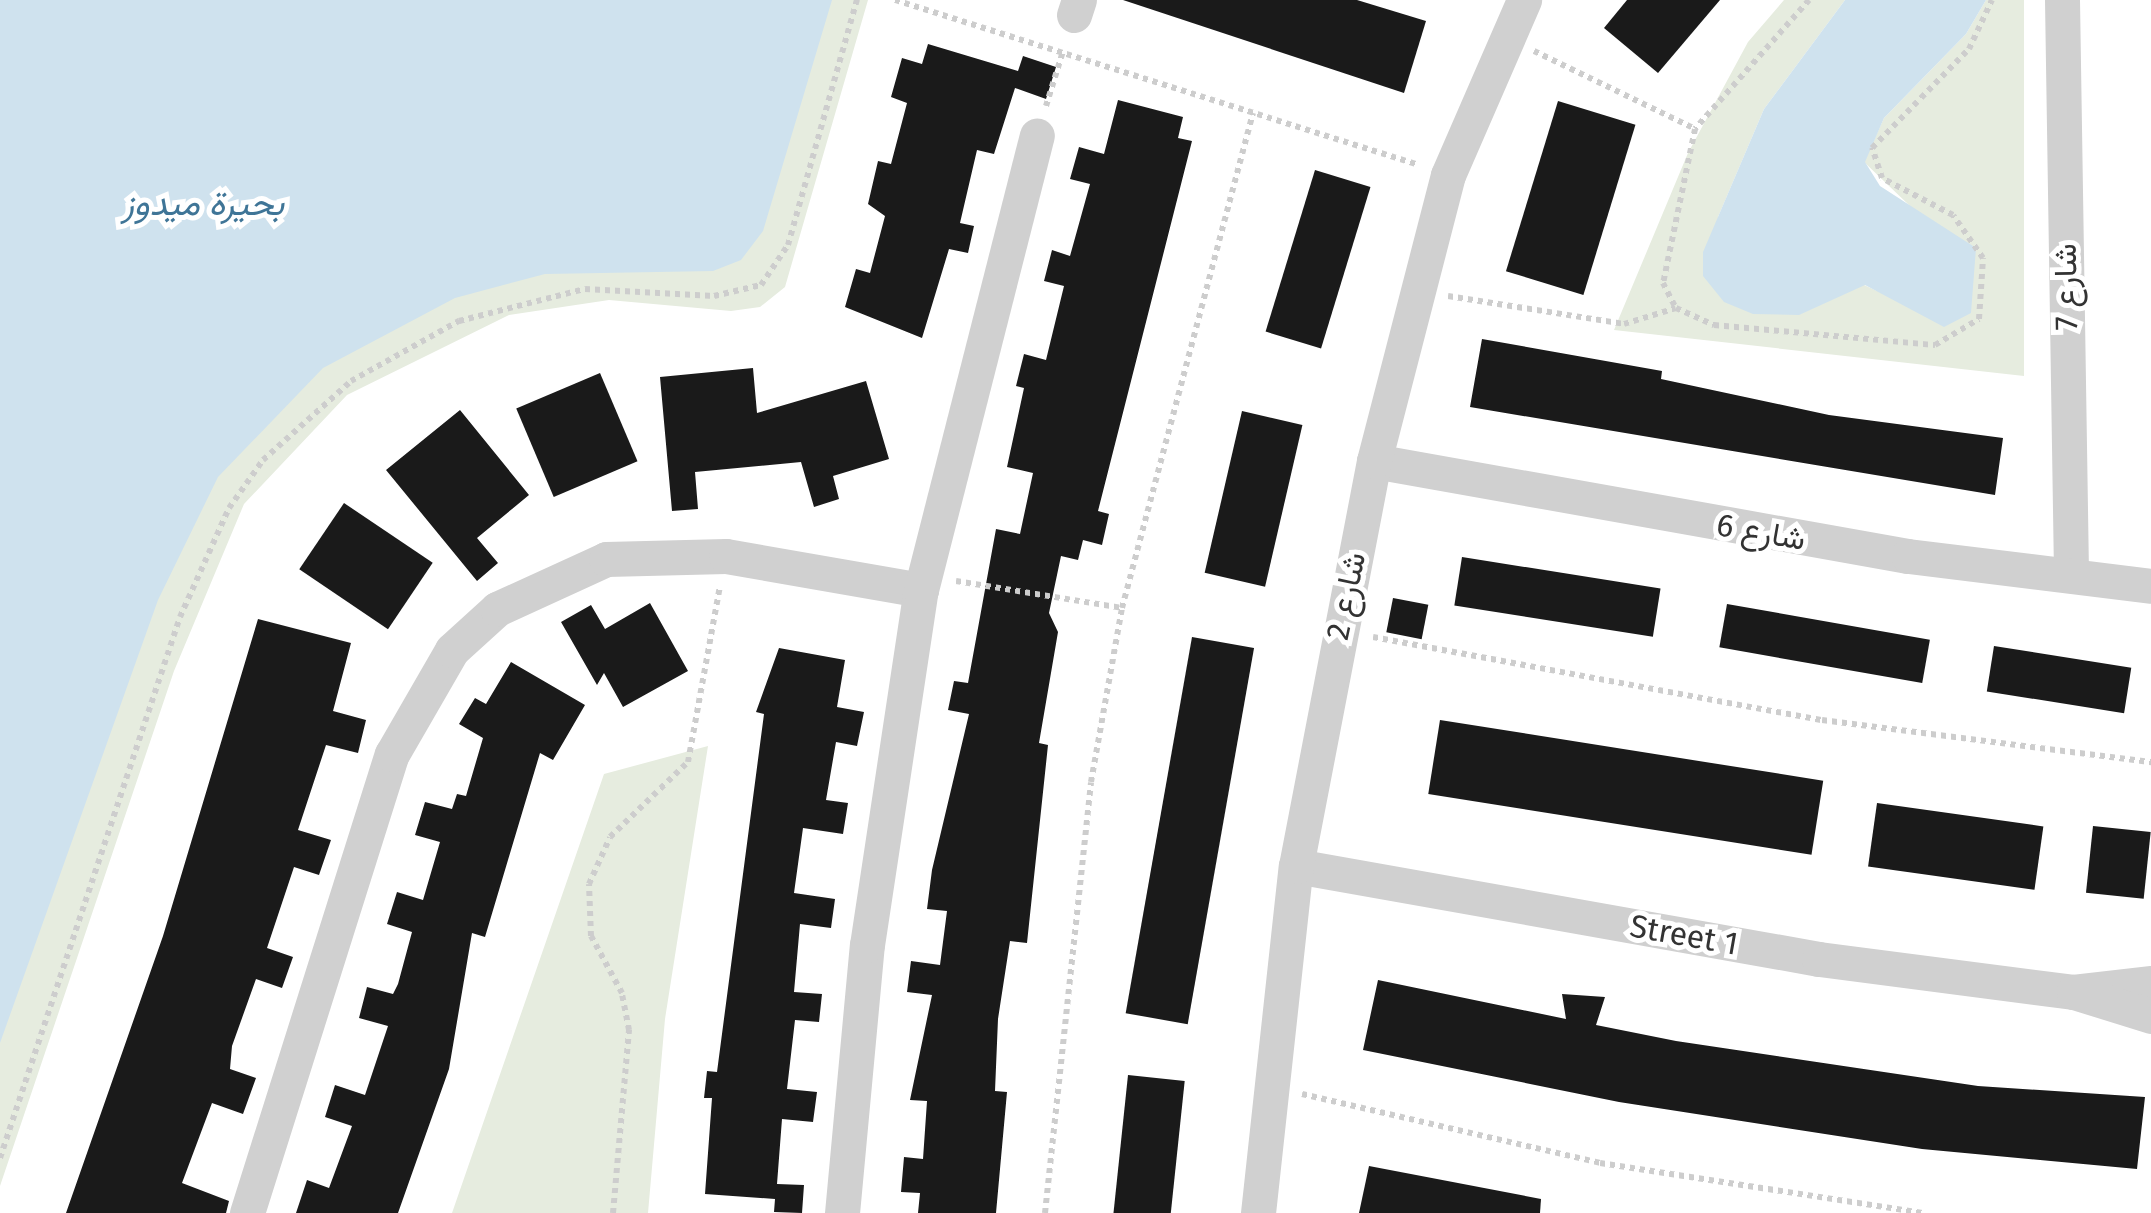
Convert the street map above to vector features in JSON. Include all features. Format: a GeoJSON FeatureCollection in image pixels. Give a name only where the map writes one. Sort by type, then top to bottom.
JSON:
{"type":"FeatureCollection","features":[{"type":"Feature","properties":{"kind":"street","name":"شارع 2"},"geometry":{"type":"LineString","coordinates":[[1258,1213],[1296,866],[1338,630],[1374,461],[1413,290],[1448,175],[1524,0]]}},
{"type":"Feature","properties":{"kind":"street","name":"شارع 7"},"geometry":{"type":"LineString","coordinates":[[2062,0],[2071,574]]}},
{"type":"Feature","properties":{"kind":"street"},"geometry":{"type":"LineString","coordinates":[[842,1213],[867,945],[920,590],[1037,136]]}},
{"type":"Feature","properties":{"kind":"street","name":"شارع 6"},"geometry":{"type":"LineString","coordinates":[[1374,461],[1889,553],[2151,586]]}},
{"type":"Feature","properties":{"kind":"street"},"geometry":{"type":"LineString","coordinates":[[247,1213],[392,754],[452,650],[497,609],[587,565],[666,552],[726,556],[920,590]]}},
{"type":"Feature","properties":{"kind":"street","name":"Street 1"},"geometry":{"type":"LineString","coordinates":[[1296,866],[1819,959],[2073,992]]}},
{"type":"Feature","properties":{"kind":"street"},"geometry":{"type":"LineString","coordinates":[[2073,992],[2151,984]]}},
{"type":"Feature","properties":{"kind":"street"},"geometry":{"type":"LineString","coordinates":[[2073,992],[2151,1016]]}},
{"type":"Feature","properties":{"kind":"path"},"geometry":{"type":"LineString","coordinates":[[0,1158],[180,617],[229,508],[263,460],[351,381],[460,321],[585,289],[726,296],[762,285],[788,244],[858,0]]}},
{"type":"Feature","properties":{"kind":"path"},"geometry":{"type":"LineString","coordinates":[[896,0],[1448,175]]}},
{"type":"Feature","properties":{"kind":"path"},"geometry":{"type":"LineString","coordinates":[[1676,308],[1663,254],[1690,185],[1695,129],[1809,0]]}},
{"type":"Feature","properties":{"kind":"path"},"geometry":{"type":"LineString","coordinates":[[1413,290],[1606,324],[1676,308],[1764,334],[1935,346],[1968,332],[1986,289],[1974,240],[1953,216],[1882,178],[1872,148],[1969,50],[1992,0]]}},
{"type":"Feature","properties":{"kind":"path"},"geometry":{"type":"LineString","coordinates":[[1037,136],[1077,8]]}},
{"type":"Feature","properties":{"kind":"path"},"geometry":{"type":"LineString","coordinates":[[1505,37],[1695,129]]}},
{"type":"Feature","properties":{"kind":"path"},"geometry":{"type":"LineString","coordinates":[[1044,1213],[1091,782],[1122,608],[1253,112]]}},
{"type":"Feature","properties":{"kind":"path"},"geometry":{"type":"LineString","coordinates":[[613,1213],[629,1030],[622,993],[591,936],[589,884],[610,837],[688,762],[726,556]]}},
{"type":"Feature","properties":{"kind":"path"},"geometry":{"type":"LineString","coordinates":[[920,590],[964,581],[1122,608]]}},
{"type":"Feature","properties":{"kind":"path"},"geometry":{"type":"LineString","coordinates":[[1338,630],[1804,717],[2151,762]]}},
{"type":"Feature","properties":{"kind":"path"},"geometry":{"type":"LineString","coordinates":[[1272,1087],[1600,1164],[1924,1213]]}},
{"type":"Feature","properties":{"kind":"shaded area","name":"بحيرة ميدوز"},"geometry":{"type":"Polygon","coordinates":[[[0,0],[868,0],[785,287],[760,307],[731,311],[609,300],[509,315],[347,395],[244,504],[174,671],[0,1186],[0,0]]]}},
{"type":"Feature","properties":{"kind":"shaded area"},"geometry":{"type":"Polygon","coordinates":[[[1784,0],[1845,0],[1764,109],[1718,217],[1877,291],[1911,207],[1864,162],[1884,118],[1966,34],[1986,0],[2024,0],[2024,376],[1614,330],[1688,153],[1748,42],[1784,0]]]}},
{"type":"Feature","properties":{"kind":"shaded area"},"geometry":{"type":"Polygon","coordinates":[[[708,746],[665,1019],[648,1213],[452,1213],[604,774],[708,746]]]}},
{"type":"Feature","properties":{"kind":"water","name":"بحيرة ميدوز"},"geometry":{"type":"Polygon","coordinates":[[[0,0],[832,0],[763,231],[741,260],[713,271],[545,274],[455,298],[323,368],[218,477],[158,600],[0,1043],[0,0]]]}},
{"type":"Feature","properties":{"kind":"water"},"geometry":{"type":"Polygon","coordinates":[[[1845,0],[1986,0],[1966,34],[1884,118],[1865,162],[1880,186],[1976,248],[1971,313],[1944,327],[1865,285],[1799,315],[1753,314],[1724,302],[1703,276],[1703,252],[1764,109],[1845,0]]]}},
{"type":"Feature","properties":{"kind":"building"},"geometry":{"type":"Polygon","coordinates":[[[1123,0],[1357,0],[1426,21],[1404,93],[1123,0]]]}},
{"type":"Feature","properties":{"kind":"building"},"geometry":{"type":"Polygon","coordinates":[[[1627,0],[1720,0],[1658,73],[1604,28],[1627,0]]]}},
{"type":"Feature","properties":{"kind":"building"},"geometry":{"type":"Polygon","coordinates":[[[928,44],[1018,71],[1023,56],[1056,67],[1046,99],[1015,88],[994,154],[977,150],[960,223],[974,226],[968,253],[949,249],[922,338],[845,307],[856,269],[870,273],[885,216],[868,204],[878,161],[891,164],[907,103],[891,97],[902,58],[922,64],[928,44]]]}},
{"type":"Feature","properties":{"kind":"building"},"geometry":{"type":"Polygon","coordinates":[[[1118,100],[1183,117],[1178,138],[1192,141],[1098,511],[1109,514],[1102,545],[1083,540],[1078,560],[1061,556],[1049,613],[1058,632],[1039,743],[1048,745],[1027,943],[1010,941],[998,1019],[995,1091],[1007,1092],[996,1213],[918,1213],[920,1193],[901,1192],[904,1157],[923,1159],[927,1101],[910,1100],[932,995],[907,992],[911,961],[940,965],[947,911],[927,909],[932,870],[969,714],[948,710],[954,681],[968,683],[996,529],[1020,534],[1033,473],[1007,467],[1024,388],[1016,386],[1024,354],[1046,360],[1064,286],[1044,281],[1052,250],[1070,256],[1090,184],[1070,179],[1079,147],[1104,154],[1118,100]]]}},
{"type":"Feature","properties":{"kind":"building"},"geometry":{"type":"Polygon","coordinates":[[[1558,101],[1635,125],[1583,295],[1506,271],[1558,101]]]}},
{"type":"Feature","properties":{"kind":"building"},"geometry":{"type":"Polygon","coordinates":[[[1315,170],[1370,187],[1321,349],[1266,332],[1315,170]]]}},
{"type":"Feature","properties":{"kind":"building"},"geometry":{"type":"Polygon","coordinates":[[[1482,339],[1662,371],[1661,379],[1829,415],[2003,438],[1995,495],[1470,407],[1482,339]]]}},
{"type":"Feature","properties":{"kind":"building"},"geometry":{"type":"Polygon","coordinates":[[[753,368],[757,413],[866,381],[889,459],[833,476],[839,499],[814,507],[801,462],[695,472],[698,509],[672,511],[660,377],[753,368]]]}},
{"type":"Feature","properties":{"kind":"building"},"geometry":{"type":"Polygon","coordinates":[[[600,373],[638,461],[554,497],[516,409],[600,373]]]}},
{"type":"Feature","properties":{"kind":"building"},"geometry":{"type":"Polygon","coordinates":[[[460,410],[529,495],[477,538],[498,563],[477,581],[386,470],[460,410]]]}},
{"type":"Feature","properties":{"kind":"building"},"geometry":{"type":"Polygon","coordinates":[[[1242,411],[1302,425],[1265,587],[1205,573],[1242,411]]]}},
{"type":"Feature","properties":{"kind":"building"},"geometry":{"type":"Polygon","coordinates":[[[344,503],[433,563],[388,629],[299,569],[344,503]]]}},
{"type":"Feature","properties":{"kind":"building"},"geometry":{"type":"Polygon","coordinates":[[[1462,557],[1661,588],[1653,637],[1454,605],[1462,557]]]}},
{"type":"Feature","properties":{"kind":"building"},"geometry":{"type":"Polygon","coordinates":[[[1393,598],[1428,605],[1422,639],[1386,632],[1393,598]]]}},
{"type":"Feature","properties":{"kind":"building"},"geometry":{"type":"Polygon","coordinates":[[[650,603],[688,671],[623,707],[604,673],[597,685],[561,622],[591,605],[605,629],[650,603]]]}},
{"type":"Feature","properties":{"kind":"building"},"geometry":{"type":"Polygon","coordinates":[[[1727,604],[1930,640],[1922,683],[1719,647],[1727,604]]]}},
{"type":"Feature","properties":{"kind":"building"},"geometry":{"type":"Polygon","coordinates":[[[258,619],[351,643],[333,711],[366,720],[358,753],[326,745],[298,830],[331,840],[319,875],[294,867],[267,948],[293,957],[282,988],[256,979],[232,1046],[230,1069],[256,1078],[243,1114],[212,1103],[182,1183],[229,1201],[226,1213],[66,1213],[163,936],[258,619]]]}},
{"type":"Feature","properties":{"kind":"building"},"geometry":{"type":"Polygon","coordinates":[[[1192,637],[1254,648],[1188,1024],[1126,1013],[1192,637]]]}},
{"type":"Feature","properties":{"kind":"building"},"geometry":{"type":"Polygon","coordinates":[[[1994,646],[2131,668],[2124,713],[1987,691],[1994,646]]]}},
{"type":"Feature","properties":{"kind":"building"},"geometry":{"type":"Polygon","coordinates":[[[779,648],[845,660],[837,707],[864,712],[857,746],[836,742],[826,800],[848,803],[843,834],[803,828],[794,893],[835,899],[831,928],[800,924],[794,992],[822,994],[819,1022],[795,1020],[787,1089],[817,1092],[813,1122],[782,1119],[777,1184],[804,1185],[802,1213],[774,1212],[775,1199],[705,1194],[712,1098],[704,1098],[707,1071],[717,1072],[764,714],[756,712],[779,648]]]}},
{"type":"Feature","properties":{"kind":"building"},"geometry":{"type":"Polygon","coordinates":[[[511,662],[585,705],[553,760],[540,753],[485,937],[472,933],[449,1069],[398,1213],[296,1213],[307,1180],[329,1188],[352,1126],[325,1117],[335,1085],[365,1095],[388,1026],[359,1018],[367,987],[393,994],[398,984],[412,932],[387,924],[397,892],[423,900],[440,842],[415,835],[425,802],[452,809],[457,794],[466,796],[483,738],[459,724],[475,698],[486,704],[511,662]]]}},
{"type":"Feature","properties":{"kind":"building"},"geometry":{"type":"Polygon","coordinates":[[[1440,720],[1823,781],[1811,855],[1428,794],[1440,720]]]}},
{"type":"Feature","properties":{"kind":"building"},"geometry":{"type":"Polygon","coordinates":[[[1877,803],[2043,826],[2034,890],[1868,866],[1877,803]]]}},
{"type":"Feature","properties":{"kind":"building"},"geometry":{"type":"Polygon","coordinates":[[[2093,826],[2151,832],[2144,899],[2086,893],[2093,826]]]}},
{"type":"Feature","properties":{"kind":"building"},"geometry":{"type":"Polygon","coordinates":[[[1378,980],[1566,1019],[1562,994],[1605,997],[1596,1025],[1676,1041],[1978,1086],[2145,1097],[2137,1169],[1922,1149],[1619,1102],[1363,1050],[1378,980]]]}},
{"type":"Feature","properties":{"kind":"building"},"geometry":{"type":"Polygon","coordinates":[[[1128,1075],[1185,1081],[1171,1213],[1113,1213],[1128,1075]]]}},
{"type":"Feature","properties":{"kind":"building"},"geometry":{"type":"Polygon","coordinates":[[[1369,1166],[1541,1199],[1540,1213],[1359,1213],[1369,1166]]]}}]}
